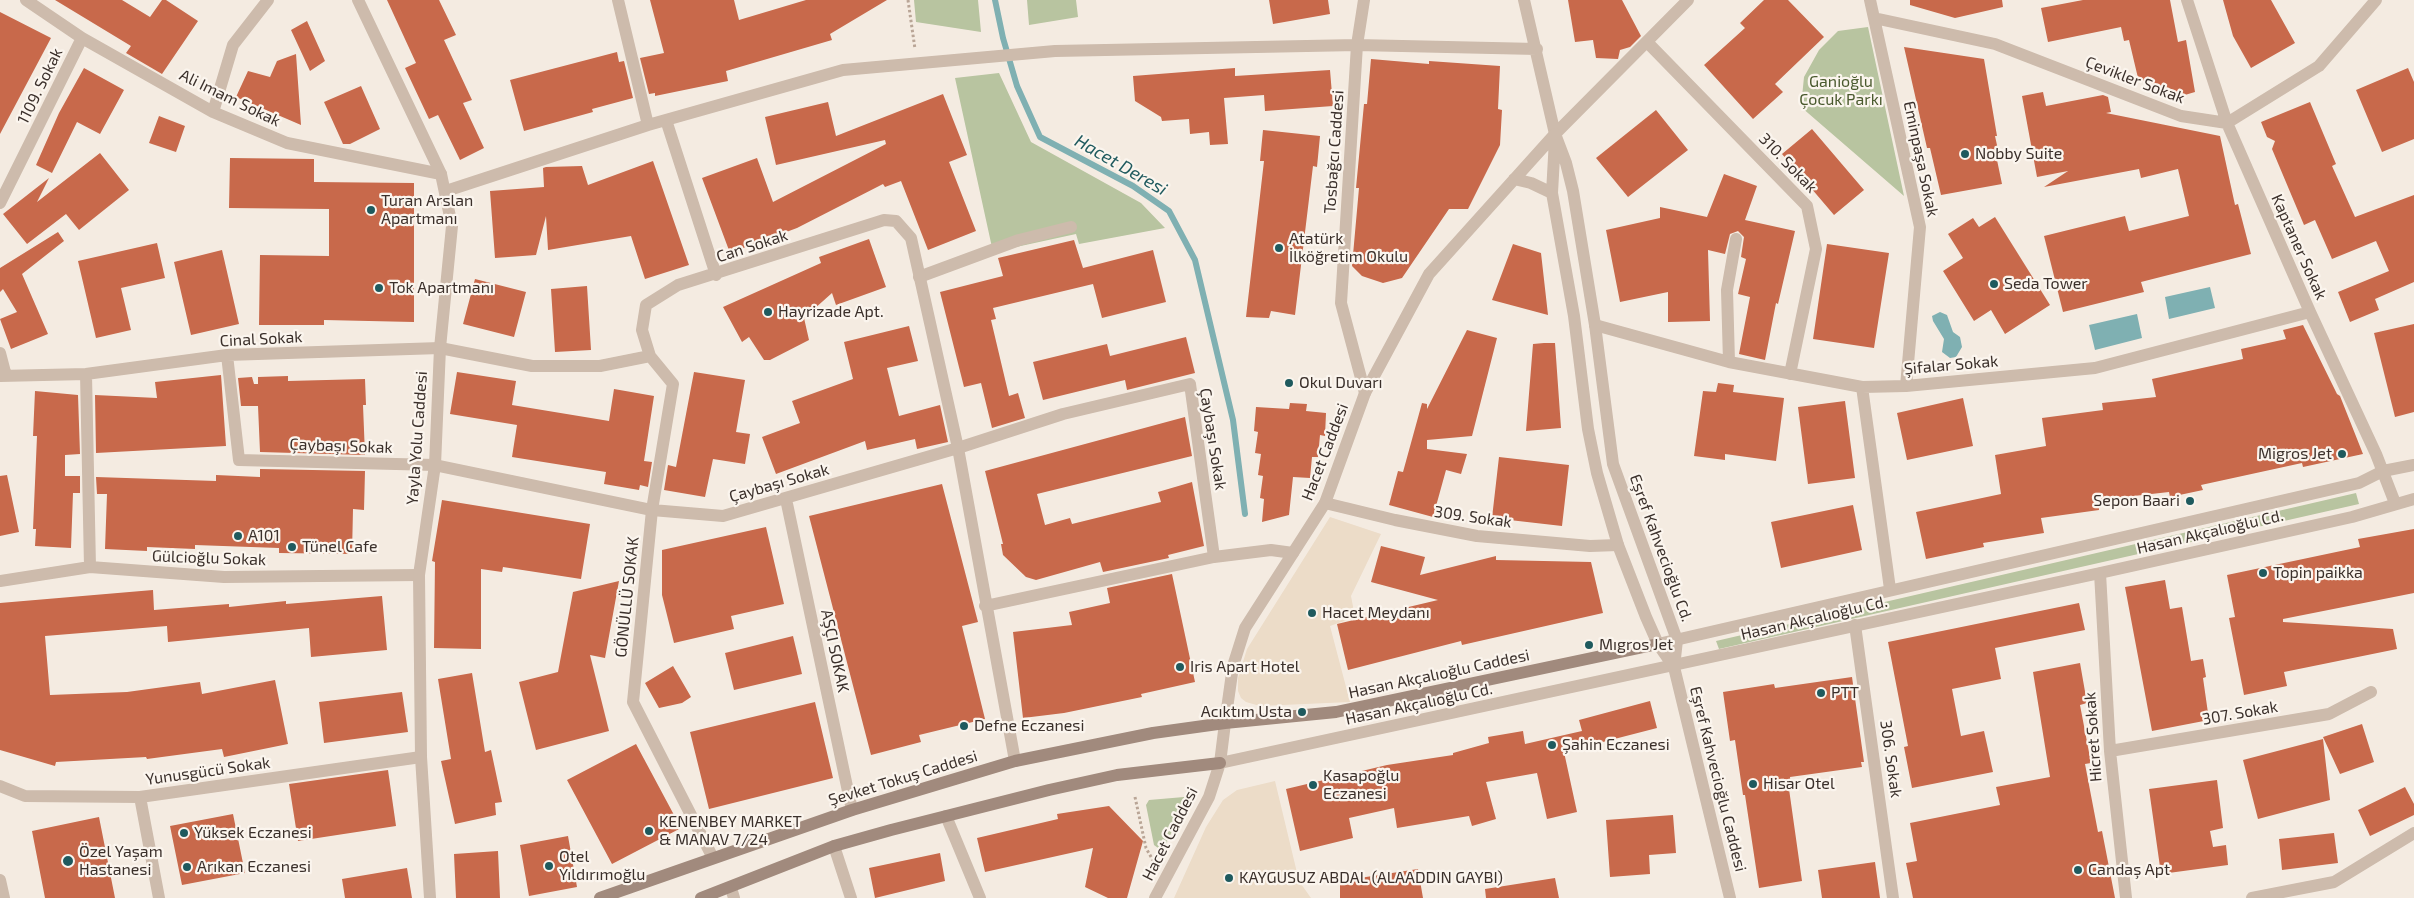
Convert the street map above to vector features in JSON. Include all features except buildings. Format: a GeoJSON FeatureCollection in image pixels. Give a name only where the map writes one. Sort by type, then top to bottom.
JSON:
{"type":"FeatureCollection","features":[{"type":"Feature","properties":{"kind":"main road","name":"Hasan Akçalıoğlu Caddesi"},"geometry":{"type":"LineString","coordinates":[[1225,723],[1336,712],[1658,644]]}},
{"type":"Feature","properties":{"kind":"main road","name":"Şevket Tokuş Caddesi"},"geometry":{"type":"LineString","coordinates":[[600,898],[852,810],[1015,761],[1153,733],[1225,723]]}},
{"type":"Feature","properties":{"kind":"main road"},"geometry":{"type":"LineString","coordinates":[[701,898],[732,893],[834,846],[946,816],[1117,775],[1220,764]]}},
{"type":"Feature","properties":{"kind":"street","name":"Ali Imam Sokak"},"geometry":{"type":"LineString","coordinates":[[26,0],[82,38],[213,112],[287,143],[441,174]]}},
{"type":"Feature","properties":{"kind":"street"},"geometry":{"type":"LineString","coordinates":[[213,112],[233,45],[268,0]]}},
{"type":"Feature","properties":{"kind":"street","name":"Yayla Yolu Caddesi"},"geometry":{"type":"LineString","coordinates":[[358,0],[441,174],[452,226],[440,348],[435,465],[418,575],[421,757],[430,898]]}},
{"type":"Feature","properties":{"kind":"street"},"geometry":{"type":"LineString","coordinates":[[618,0],[648,125]]}},
{"type":"Feature","properties":{"kind":"street","name":"Tosbağcı Caddesi"},"geometry":{"type":"LineString","coordinates":[[1364,0],[1357,45],[1341,303],[1365,393]]}},
{"type":"Feature","properties":{"kind":"street","name":"Eşref Kahvecioğlu Cd."},"geometry":{"type":"LineString","coordinates":[[1524,0],[1537,49],[1555,134],[1566,163],[1573,191],[1595,325],[1614,464],[1676,640],[1674,667]]}},
{"type":"Feature","properties":{"kind":"street","name":"Hacet Caddesi"},"geometry":{"type":"LineString","coordinates":[[1155,898],[1209,796],[1220,764],[1233,666],[1245,628],[1325,503],[1365,393],[1429,274],[1555,134],[1688,0]]}},
{"type":"Feature","properties":{"kind":"street","name":"Eminpaşa Sokak"},"geometry":{"type":"LineString","coordinates":[[1870,0],[1920,227],[1906,386]]}},
{"type":"Feature","properties":{"kind":"street","name":"Kaptaner Sokak"},"geometry":{"type":"LineString","coordinates":[[2187,0],[2227,122],[2310,312],[2383,470],[2395,503]]}},
{"type":"Feature","properties":{"kind":"street"},"geometry":{"type":"LineString","coordinates":[[2227,122],[2319,66],[2376,0]]}},
{"type":"Feature","properties":{"kind":"street","name":"Çevikler Sokak"},"geometry":{"type":"LineString","coordinates":[[1874,18],[1995,44],[2180,116],[2227,122]]}},
{"type":"Feature","properties":{"kind":"street","name":"1109. Sokak"},"geometry":{"type":"LineString","coordinates":[[0,203],[82,38]]}},
{"type":"Feature","properties":{"kind":"street","name":"310. Sokak"},"geometry":{"type":"LineString","coordinates":[[1647,42],[1807,206],[1816,249],[1790,374]]}},
{"type":"Feature","properties":{"kind":"street"},"geometry":{"type":"LineString","coordinates":[[446,191],[648,125],[843,70],[1055,51],[1357,45],[1537,49]]}},
{"type":"Feature","properties":{"kind":"street"},"geometry":{"type":"LineString","coordinates":[[666,120],[716,275]]}},
{"type":"Feature","properties":{"kind":"street","name":"Eşref Kahvecioğlu Cd."},"geometry":{"type":"LineString","coordinates":[[1555,134],[1552,193],[1574,316],[1588,429],[1597,474],[1618,545],[1658,644],[1674,667]]}},
{"type":"Feature","properties":{"kind":"street"},"geometry":{"type":"LineString","coordinates":[[1514,179],[1531,183],[1552,193]]}},
{"type":"Feature","properties":{"kind":"street","name":"Can Sokak"},"geometry":{"type":"LineString","coordinates":[[642,330],[646,305],[678,285],[716,275],[884,220],[896,222],[911,238],[919,277]]}},
{"type":"Feature","properties":{"kind":"street"},"geometry":{"type":"LineString","coordinates":[[1015,761],[985,606],[958,448],[919,277],[1019,240],[1072,227]]}},
{"type":"Feature","properties":{"kind":"street"},"geometry":{"type":"LineString","coordinates":[[1729,362],[1727,290],[1736,239]]}},
{"type":"Feature","properties":{"kind":"street","name":"Şifalar Sokak"},"geometry":{"type":"LineString","coordinates":[[1595,325],[1729,362],[1862,387],[1906,386],[2096,368],[2310,312]]}},
{"type":"Feature","properties":{"kind":"street","name":"GÖNÜLLÜ SOKAK"},"geometry":{"type":"LineString","coordinates":[[642,330],[650,356],[673,384],[652,510],[633,702],[713,858]]}},
{"type":"Feature","properties":{"kind":"street","name":"Cinal Sokak"},"geometry":{"type":"LineString","coordinates":[[3,376],[86,374],[227,355],[440,348],[532,366],[600,366],[650,356]]}},
{"type":"Feature","properties":{"kind":"street"},"geometry":{"type":"LineString","coordinates":[[0,353],[3,376]]}},
{"type":"Feature","properties":{"kind":"street","name":"Çaybaşı Sokak"},"geometry":{"type":"LineString","coordinates":[[227,355],[239,460],[435,465],[652,510],[723,516],[958,448],[1063,414],[1190,384],[1214,556]]}},
{"type":"Feature","properties":{"kind":"street"},"geometry":{"type":"LineString","coordinates":[[86,374],[90,567]]}},
{"type":"Feature","properties":{"kind":"street"},"geometry":{"type":"LineString","coordinates":[[1862,387],[1890,589]]}},
{"type":"Feature","properties":{"kind":"street","name":"Hasan Akçalıoğlu Cd."},"geometry":{"type":"LineString","coordinates":[[1658,644],[1890,589],[2360,483],[2383,470],[2414,465]]}},
{"type":"Feature","properties":{"kind":"street","name":"Hasan Akçalıoğlu Cd."},"geometry":{"type":"LineString","coordinates":[[1220,764],[1254,754],[1674,667],[1856,625],[2352,517],[2414,498]]}},
{"type":"Feature","properties":{"kind":"street","name":"AŞÇI SOKAK"},"geometry":{"type":"LineString","coordinates":[[786,499],[852,810]]}},
{"type":"Feature","properties":{"kind":"street","name":"309. Sokak"},"geometry":{"type":"LineString","coordinates":[[1325,503],[1395,520],[1477,536],[1590,546],[1618,545]]}},
{"type":"Feature","properties":{"kind":"street"},"geometry":{"type":"LineString","coordinates":[[985,606],[1214,556],[1271,550],[1293,553]]}},
{"type":"Feature","properties":{"kind":"street","name":"Gülcioğlu Sokak"},"geometry":{"type":"LineString","coordinates":[[0,582],[90,567],[224,577],[418,575]]}},
{"type":"Feature","properties":{"kind":"street","name":"Hicret Sokak"},"geometry":{"type":"LineString","coordinates":[[2100,573],[2110,751],[2126,898]]}},
{"type":"Feature","properties":{"kind":"street","name":"306. Sokak"},"geometry":{"type":"LineString","coordinates":[[1856,625],[1892,898]]}},
{"type":"Feature","properties":{"kind":"street","name":"Eşref Kahvecioğlu Caddesi"},"geometry":{"type":"LineString","coordinates":[[1674,667],[1730,898]]}},
{"type":"Feature","properties":{"kind":"street","name":"307. Sokak"},"geometry":{"type":"LineString","coordinates":[[2110,751],[2329,714],[2371,692]]}},
{"type":"Feature","properties":{"kind":"street","name":"Yunusgücü Sokak"},"geometry":{"type":"LineString","coordinates":[[0,786],[25,796],[140,797],[421,757]]}},
{"type":"Feature","properties":{"kind":"street"},"geometry":{"type":"LineString","coordinates":[[140,797],[159,898]]}},
{"type":"Feature","properties":{"kind":"street"},"geometry":{"type":"LineString","coordinates":[[946,816],[980,898]]}},
{"type":"Feature","properties":{"kind":"street"},"geometry":{"type":"LineString","coordinates":[[2252,898],[2334,882],[2414,833]]}},
{"type":"Feature","properties":{"kind":"street"},"geometry":{"type":"LineString","coordinates":[[834,846],[851,898]]}},
{"type":"Feature","properties":{"kind":"street"},"geometry":{"type":"LineString","coordinates":[[0,880],[4,898]]}},
{"type":"Feature","properties":{"kind":"path"},"geometry":{"type":"LineString","coordinates":[[908,0],[917,63]]}},
{"type":"Feature","properties":{"kind":"path"},"geometry":{"type":"LineString","coordinates":[[1135,796],[1146,848],[1157,867]]}},
{"type":"Feature","properties":{"kind":"green space"},"geometry":{"type":"Polygon","coordinates":[[[914,0],[978,0],[981,32],[916,22],[914,0]]]}},
{"type":"Feature","properties":{"kind":"green space"},"geometry":{"type":"Polygon","coordinates":[[[1027,0],[1076,0],[1078,17],[1029,25],[1027,0]]]}},
{"type":"Feature","properties":{"kind":"green space","name":"Ganioğlu Çocuk Parkı"},"geometry":{"type":"Polygon","coordinates":[[[1868,27],[1904,196],[1801,107],[1804,77],[1819,50],[1838,31],[1868,27]]]}},
{"type":"Feature","properties":{"kind":"green space"},"geometry":{"type":"Polygon","coordinates":[[[999,73],[1031,142],[1141,203],[1165,228],[1079,244],[1076,234],[993,252],[955,78],[999,73]]]}},
{"type":"Feature","properties":{"kind":"green space"},"geometry":{"type":"Polygon","coordinates":[[[2356,493],[2359,504],[1719,649],[1716,641],[2356,493]]]}},
{"type":"Feature","properties":{"kind":"green space"},"geometry":{"type":"Polygon","coordinates":[[[1184,797],[1186,802],[1164,848],[1158,848],[1154,845],[1146,805],[1149,800],[1184,797]]]}},
{"type":"Feature","properties":{"kind":"shaded area","name":"Hacet Meydanı"},"geometry":{"type":"Polygon","coordinates":[[[1330,517],[1381,534],[1351,596],[1355,617],[1330,626],[1350,702],[1260,706],[1246,702],[1241,698],[1238,691],[1238,678],[1247,649],[1330,517]]]}},
{"type":"Feature","properties":{"kind":"shaded area"},"geometry":{"type":"Polygon","coordinates":[[[1275,781],[1299,881],[1311,898],[1174,898],[1206,827],[1223,800],[1237,790],[1275,781]]]}},
{"type":"Feature","properties":{"kind":"water"},"geometry":{"type":"Polygon","coordinates":[[[2210,287],[2215,308],[2169,319],[2165,297],[2210,287]]]}},
{"type":"Feature","properties":{"kind":"water"},"geometry":{"type":"Polygon","coordinates":[[[1940,312],[1947,315],[1953,332],[1960,337],[1962,347],[1956,357],[1950,358],[1942,352],[1944,339],[1932,316],[1940,312]]]}},
{"type":"Feature","properties":{"kind":"water"},"geometry":{"type":"Polygon","coordinates":[[[2137,314],[2142,338],[2095,350],[2089,325],[2137,314]]]}},
{"type":"Feature","properties":{"kind":"waterway","name":"Hacet Deresi"},"geometry":{"type":"LineString","coordinates":[[995,0],[1003,38],[1017,86],[1040,137],[1133,186],[1169,211],[1195,260],[1233,420],[1245,514]]}},
{"type":"Feature","properties":{"kind":"place","name":"Nobby Suite"},"geometry":{"type":"Point","coordinates":[1965,154]}},
{"type":"Feature","properties":{"kind":"place","name":"Turan Arslan Apartmanı"},"geometry":{"type":"Point","coordinates":[371,210]}},
{"type":"Feature","properties":{"kind":"place","name":"Atatürk İlköğretim Okulu"},"geometry":{"type":"Point","coordinates":[1279,248]}},
{"type":"Feature","properties":{"kind":"place","name":"Seda Tower"},"geometry":{"type":"Point","coordinates":[1994,284]}},
{"type":"Feature","properties":{"kind":"place","name":"Tok Apartmanı"},"geometry":{"type":"Point","coordinates":[379,288]}},
{"type":"Feature","properties":{"kind":"place","name":"Hayrizade Apt."},"geometry":{"type":"Point","coordinates":[768,312]}},
{"type":"Feature","properties":{"kind":"place","name":"Okul Duvarı"},"geometry":{"type":"Point","coordinates":[1289,383]}},
{"type":"Feature","properties":{"kind":"place","name":"Migros Jet"},"geometry":{"type":"Point","coordinates":[2342,454]}},
{"type":"Feature","properties":{"kind":"place","name":"Sepon Baari"},"geometry":{"type":"Point","coordinates":[2190,501]}},
{"type":"Feature","properties":{"kind":"place","name":"A101"},"geometry":{"type":"Point","coordinates":[238,536]}},
{"type":"Feature","properties":{"kind":"place","name":"Tünel Cafe"},"geometry":{"type":"Point","coordinates":[292,547]}},
{"type":"Feature","properties":{"kind":"place","name":"Topin paikka"},"geometry":{"type":"Point","coordinates":[2263,573]}},
{"type":"Feature","properties":{"kind":"place","name":"Hacet Meydanı"},"geometry":{"type":"Point","coordinates":[1312,613]}},
{"type":"Feature","properties":{"kind":"place","name":"Mıgros Jet"},"geometry":{"type":"Point","coordinates":[1589,645]}},
{"type":"Feature","properties":{"kind":"place","name":"Iris Apart Hotel"},"geometry":{"type":"Point","coordinates":[1180,667]}},
{"type":"Feature","properties":{"kind":"place","name":"PTT"},"geometry":{"type":"Point","coordinates":[1821,693]}},
{"type":"Feature","properties":{"kind":"place","name":"Acıktım Usta"},"geometry":{"type":"Point","coordinates":[1302,712]}},
{"type":"Feature","properties":{"kind":"place","name":"Defne Eczanesi"},"geometry":{"type":"Point","coordinates":[964,726]}},
{"type":"Feature","properties":{"kind":"place","name":"Şahin Eczanesi"},"geometry":{"type":"Point","coordinates":[1552,745]}},
{"type":"Feature","properties":{"kind":"place","name":"Hisar Otel"},"geometry":{"type":"Point","coordinates":[1753,784]}},
{"type":"Feature","properties":{"kind":"place","name":"Kasapoğlu Eczanesi"},"geometry":{"type":"Point","coordinates":[1313,785]}},
{"type":"Feature","properties":{"kind":"place","name":"KENENBEY MARKET & MANAV 7/24"},"geometry":{"type":"Point","coordinates":[649,831]}},
{"type":"Feature","properties":{"kind":"place","name":"Yüksek Eczanesi"},"geometry":{"type":"Point","coordinates":[184,833]}},
{"type":"Feature","properties":{"kind":"place","name":"Özel Yaşam Hastanesi"},"geometry":{"type":"Point","coordinates":[68,861]}},
{"type":"Feature","properties":{"kind":"place","name":"Otel Yıldırımoğlu"},"geometry":{"type":"Point","coordinates":[549,866]}},
{"type":"Feature","properties":{"kind":"place","name":"Arıkan Eczanesi"},"geometry":{"type":"Point","coordinates":[187,867]}},
{"type":"Feature","properties":{"kind":"place","name":"Candaş Apt"},"geometry":{"type":"Point","coordinates":[2078,870]}},
{"type":"Feature","properties":{"kind":"place","name":"KAYGUSUZ ABDAL (ALAADDIN GAYBI)"},"geometry":{"type":"Point","coordinates":[1229,878]}}]}
